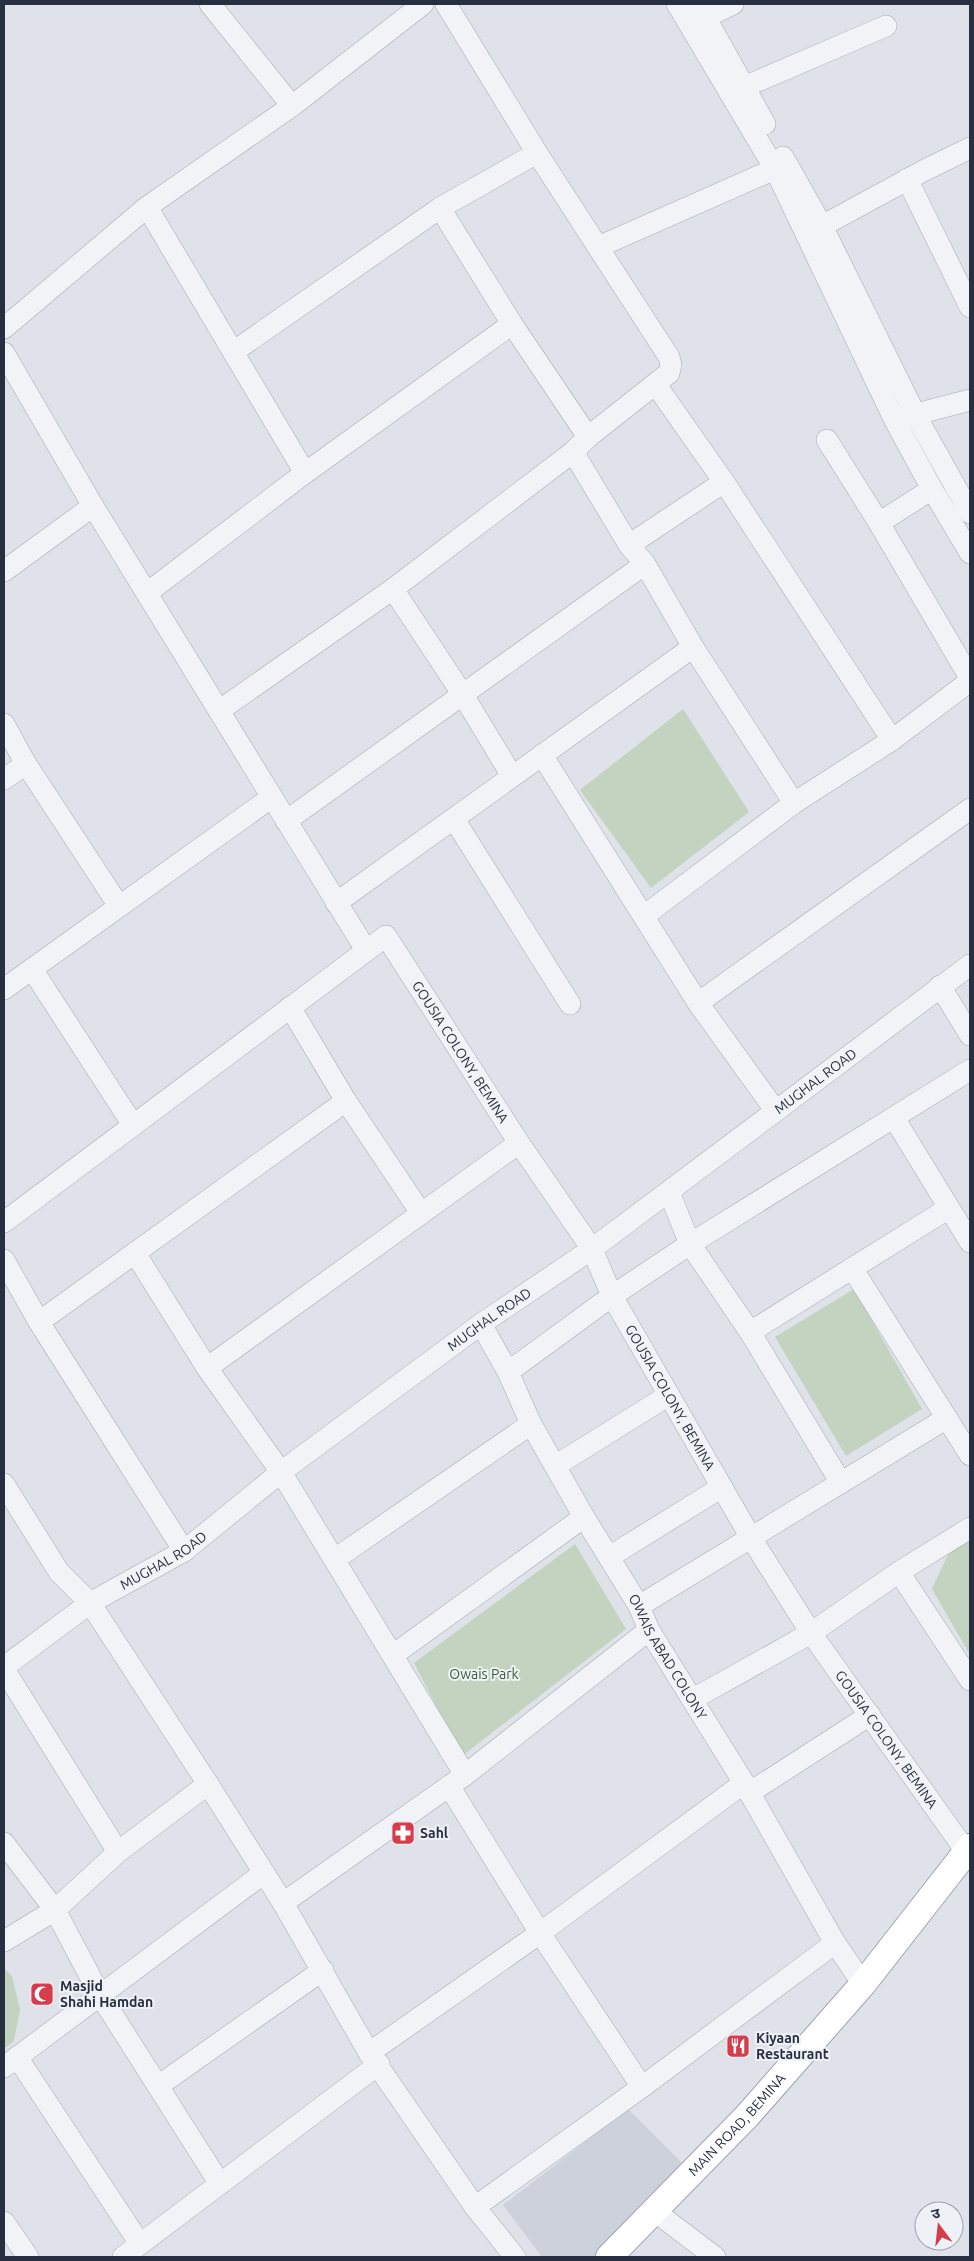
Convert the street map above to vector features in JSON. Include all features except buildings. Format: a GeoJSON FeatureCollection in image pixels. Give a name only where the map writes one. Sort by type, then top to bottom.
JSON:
{"type":"FeatureCollection","features":[{"type":"Feature","properties":{"kind":"main road","name":"MAIN ROAD, BEMINA"},"geometry":{"type":"LineString","coordinates":[[609,2257],[747,2116],[864,1984],[968,1852]]}},
{"type":"Feature","properties":{"kind":"street"},"geometry":{"type":"LineString","coordinates":[[210,4],[292,106]]}},
{"type":"Feature","properties":{"kind":"street"},"geometry":{"type":"LineString","coordinates":[[4,328],[147,208],[292,106],[422,4]]}},
{"type":"Feature","properties":{"kind":"street"},"geometry":{"type":"LineString","coordinates":[[220,710],[393,589],[573,452],[588,437],[669,373],[671,365],[669,357],[537,153],[446,4]]}},
{"type":"Feature","properties":{"kind":"street"},"geometry":{"type":"LineString","coordinates":[[677,4],[775,169],[894,419],[970,553]]}},
{"type":"Feature","properties":{"kind":"street"},"geometry":{"type":"LineString","coordinates":[[733,4],[702,10],[822,226],[916,416],[970,513]]}},
{"type":"Feature","properties":{"kind":"street"},"geometry":{"type":"LineString","coordinates":[[744,87],[886,26]]}},
{"type":"Feature","properties":{"kind":"street"},"geometry":{"type":"LineString","coordinates":[[822,226],[907,179],[970,148]]}},
{"type":"Feature","properties":{"kind":"street"},"geometry":{"type":"LineString","coordinates":[[233,352],[440,208],[537,153]]}},
{"type":"Feature","properties":{"kind":"street"},"geometry":{"type":"LineString","coordinates":[[598,247],[775,169]]}},
{"type":"Feature","properties":{"kind":"street"},"geometry":{"type":"LineString","coordinates":[[907,179],[970,307]]}},
{"type":"Feature","properties":{"kind":"street"},"geometry":{"type":"LineString","coordinates":[[147,208],[305,473]]}},
{"type":"Feature","properties":{"kind":"street"},"geometry":{"type":"LineString","coordinates":[[440,208],[512,324],[588,437]]}},
{"type":"Feature","properties":{"kind":"street"},"geometry":{"type":"LineString","coordinates":[[147,593],[305,473],[512,324]]}},
{"type":"Feature","properties":{"kind":"street"},"geometry":{"type":"LineString","coordinates":[[4,354],[93,506],[366,950],[4,1222]]}},
{"type":"Feature","properties":{"kind":"street"},"geometry":{"type":"LineString","coordinates":[[656,385],[724,482],[892,740]]}},
{"type":"Feature","properties":{"kind":"street"},"geometry":{"type":"LineString","coordinates":[[894,419],[916,416],[970,400]]}},
{"type":"Feature","properties":{"kind":"street"},"geometry":{"type":"LineString","coordinates":[[644,916],[794,803],[892,740],[970,679],[879,523],[827,440]]}},
{"type":"Feature","properties":{"kind":"street"},"geometry":{"type":"LineString","coordinates":[[573,452],[629,545],[646,564],[693,647],[794,803]]}},
{"type":"Feature","properties":{"kind":"street"},"geometry":{"type":"LineString","coordinates":[[629,545],[724,482]]}},
{"type":"Feature","properties":{"kind":"street"},"geometry":{"type":"LineString","coordinates":[[879,523],[932,489]]}},
{"type":"Feature","properties":{"kind":"street"},"geometry":{"type":"LineString","coordinates":[[4,571],[93,506]]}},
{"type":"Feature","properties":{"kind":"street"},"geometry":{"type":"LineString","coordinates":[[286,820],[646,564]]}},
{"type":"Feature","properties":{"kind":"street"},"geometry":{"type":"LineString","coordinates":[[393,589],[463,695],[512,776]]}},
{"type":"Feature","properties":{"kind":"street"},"geometry":{"type":"LineString","coordinates":[[336,903],[693,647]]}},
{"type":"Feature","properties":{"kind":"street"},"geometry":{"type":"LineString","coordinates":[[4,724],[26,764],[119,906]]}},
{"type":"Feature","properties":{"kind":"street"},"geometry":{"type":"LineString","coordinates":[[542,755],[698,1003],[775,1110]]}},
{"type":"Feature","properties":{"kind":"street"},"geometry":{"type":"LineString","coordinates":[[4,779],[26,764]]}},
{"type":"Feature","properties":{"kind":"street"},"geometry":{"type":"LineString","coordinates":[[4,989],[272,797]]}},
{"type":"Feature","properties":{"kind":"street"},"geometry":{"type":"LineString","coordinates":[[698,1003],[970,809]]}},
{"type":"Feature","properties":{"kind":"street"},"geometry":{"type":"LineString","coordinates":[[454,819],[570,1004]]}},
{"type":"Feature","properties":{"kind":"street","name":"GOUSIA COLONY, BEMINA"},"geometry":{"type":"LineString","coordinates":[[366,950],[386,936],[519,1142],[592,1249],[612,1296],[751,1538],[811,1633],[968,1852]]}},
{"type":"Feature","properties":{"kind":"street","name":"MUGHAL ROAD"},"geometry":{"type":"LineString","coordinates":[[4,1668],[90,1603],[184,1551],[281,1472],[481,1324],[592,1249],[970,965]]}},
{"type":"Feature","properties":{"kind":"street"},"geometry":{"type":"LineString","coordinates":[[32,969],[133,1125]]}},
{"type":"Feature","properties":{"kind":"street"},"geometry":{"type":"LineString","coordinates":[[940,986],[970,1035]]}},
{"type":"Feature","properties":{"kind":"street"},"geometry":{"type":"LineString","coordinates":[[290,1007],[346,1101],[420,1213]]}},
{"type":"Feature","properties":{"kind":"street"},"geometry":{"type":"LineString","coordinates":[[508,1372],[612,1296],[690,1244],[970,1070]]}},
{"type":"Feature","properties":{"kind":"street"},"geometry":{"type":"LineString","coordinates":[[39,1322],[346,1101]]}},
{"type":"Feature","properties":{"kind":"street"},"geometry":{"type":"LineString","coordinates":[[894,1118],[970,1242]]}},
{"type":"Feature","properties":{"kind":"street"},"geometry":{"type":"LineString","coordinates":[[207,1368],[519,1142]]}},
{"type":"Feature","properties":{"kind":"street"},"geometry":{"type":"LineString","coordinates":[[669,1192],[690,1244],[750,1332],[840,1483]]}},
{"type":"Feature","properties":{"kind":"street"},"geometry":{"type":"LineString","coordinates":[[750,1332],[949,1208]]}},
{"type":"Feature","properties":{"kind":"street"},"geometry":{"type":"LineString","coordinates":[[135,1253],[207,1368],[281,1472],[335,1559],[393,1655],[457,1780],[540,1933],[642,2086]]}},
{"type":"Feature","properties":{"kind":"street"},"geometry":{"type":"LineString","coordinates":[[4,1260],[39,1322],[184,1551]]}},
{"type":"Feature","properties":{"kind":"street"},"geometry":{"type":"LineString","coordinates":[[852,1268],[970,1455]]}},
{"type":"Feature","properties":{"kind":"street","name":"OWAIS ABAD COLONY"},"geometry":{"type":"LineString","coordinates":[[481,1324],[508,1372],[531,1424],[584,1517],[639,1606],[649,1630],[746,1788],[835,1942],[864,1984]]}},
{"type":"Feature","properties":{"kind":"street"},"geometry":{"type":"LineString","coordinates":[[555,1466],[669,1395]]}},
{"type":"Feature","properties":{"kind":"street"},"geometry":{"type":"LineString","coordinates":[[639,1606],[947,1418]]}},
{"type":"Feature","properties":{"kind":"street"},"geometry":{"type":"LineString","coordinates":[[335,1559],[531,1424]]}},
{"type":"Feature","properties":{"kind":"street"},"geometry":{"type":"LineString","coordinates":[[4,1484],[59,1572],[90,1603],[208,1784],[283,1903],[374,2059],[475,2207],[515,2257]]}},
{"type":"Feature","properties":{"kind":"street"},"geometry":{"type":"LineString","coordinates":[[609,1557],[722,1487]]}},
{"type":"Feature","properties":{"kind":"street"},"geometry":{"type":"LineString","coordinates":[[393,1655],[584,1517]]}},
{"type":"Feature","properties":{"kind":"street"},"geometry":{"type":"LineString","coordinates":[[693,1700],[811,1633],[899,1572],[970,1528]]}},
{"type":"Feature","properties":{"kind":"street"},"geometry":{"type":"LineString","coordinates":[[899,1572],[970,1680]]}},
{"type":"Feature","properties":{"kind":"street"},"geometry":{"type":"LineString","coordinates":[[283,1903],[457,1780],[649,1630]]}},
{"type":"Feature","properties":{"kind":"street"},"geometry":{"type":"LineString","coordinates":[[4,1668],[118,1852]]}},
{"type":"Feature","properties":{"kind":"street"},"geometry":{"type":"LineString","coordinates":[[123,2257],[220,2184],[374,2059],[540,1933],[746,1788],[870,1714]]}},
{"type":"Feature","properties":{"kind":"street"},"geometry":{"type":"LineString","coordinates":[[4,1941],[55,1910],[118,1852],[208,1784]]}},
{"type":"Feature","properties":{"kind":"street"},"geometry":{"type":"LineString","coordinates":[[4,1843],[55,1910],[100,1994],[220,2184]]}},
{"type":"Feature","properties":{"kind":"street"},"geometry":{"type":"LineString","coordinates":[[140,2244],[10,2062],[264,1873]]}},
{"type":"Feature","properties":{"kind":"street"},"geometry":{"type":"LineString","coordinates":[[475,2207],[642,2086],[835,1942]]}},
{"type":"Feature","properties":{"kind":"street"},"geometry":{"type":"LineString","coordinates":[[158,2086],[322,1970]]}},
{"type":"Feature","properties":{"kind":"street"},"geometry":{"type":"LineString","coordinates":[[653,2210],[715,2257]]}},
{"type":"Feature","properties":{"kind":"street"},"geometry":{"type":"LineString","coordinates":[[4,2222],[28,2257]]}},
{"type":"Feature","properties":{"kind":"shaded area"},"geometry":{"type":"Polygon","coordinates":[[[628,2109],[682,2163],[604,2257],[542,2257],[503,2205],[628,2109]]]}},
{"type":"Feature","properties":{"kind":"green space"},"geometry":{"type":"Polygon","coordinates":[[[683,709],[749,812],[651,888],[580,790],[683,709]]]}},
{"type":"Feature","properties":{"kind":"green space"},"geometry":{"type":"Polygon","coordinates":[[[854,1289],[922,1409],[846,1456],[775,1337],[854,1289]]]}},
{"type":"Feature","properties":{"kind":"green space"},"geometry":{"type":"Polygon","coordinates":[[[970,1542],[970,1655],[932,1589],[951,1548],[970,1542]]]}},
{"type":"Feature","properties":{"kind":"green space","name":"Owais Park"},"geometry":{"type":"Polygon","coordinates":[[[575,1544],[626,1629],[462,1756],[414,1663],[575,1544]]]}},
{"type":"Feature","properties":{"kind":"green space"},"geometry":{"type":"Polygon","coordinates":[[[4,1968],[12,1976],[20,2010],[14,2041],[4,2049],[4,1968]]]}},
{"type":"Feature","properties":{"kind":"place","name":"Sahl"},"geometry":{"type":"Point","coordinates":[403,1833]}},
{"type":"Feature","properties":{"kind":"place","name":"Masjid Shahi Hamdan"},"geometry":{"type":"Point","coordinates":[42,1994]}},
{"type":"Feature","properties":{"kind":"place","name":"Kiyaan Restaurant"},"geometry":{"type":"Point","coordinates":[738,2046]}}]}
